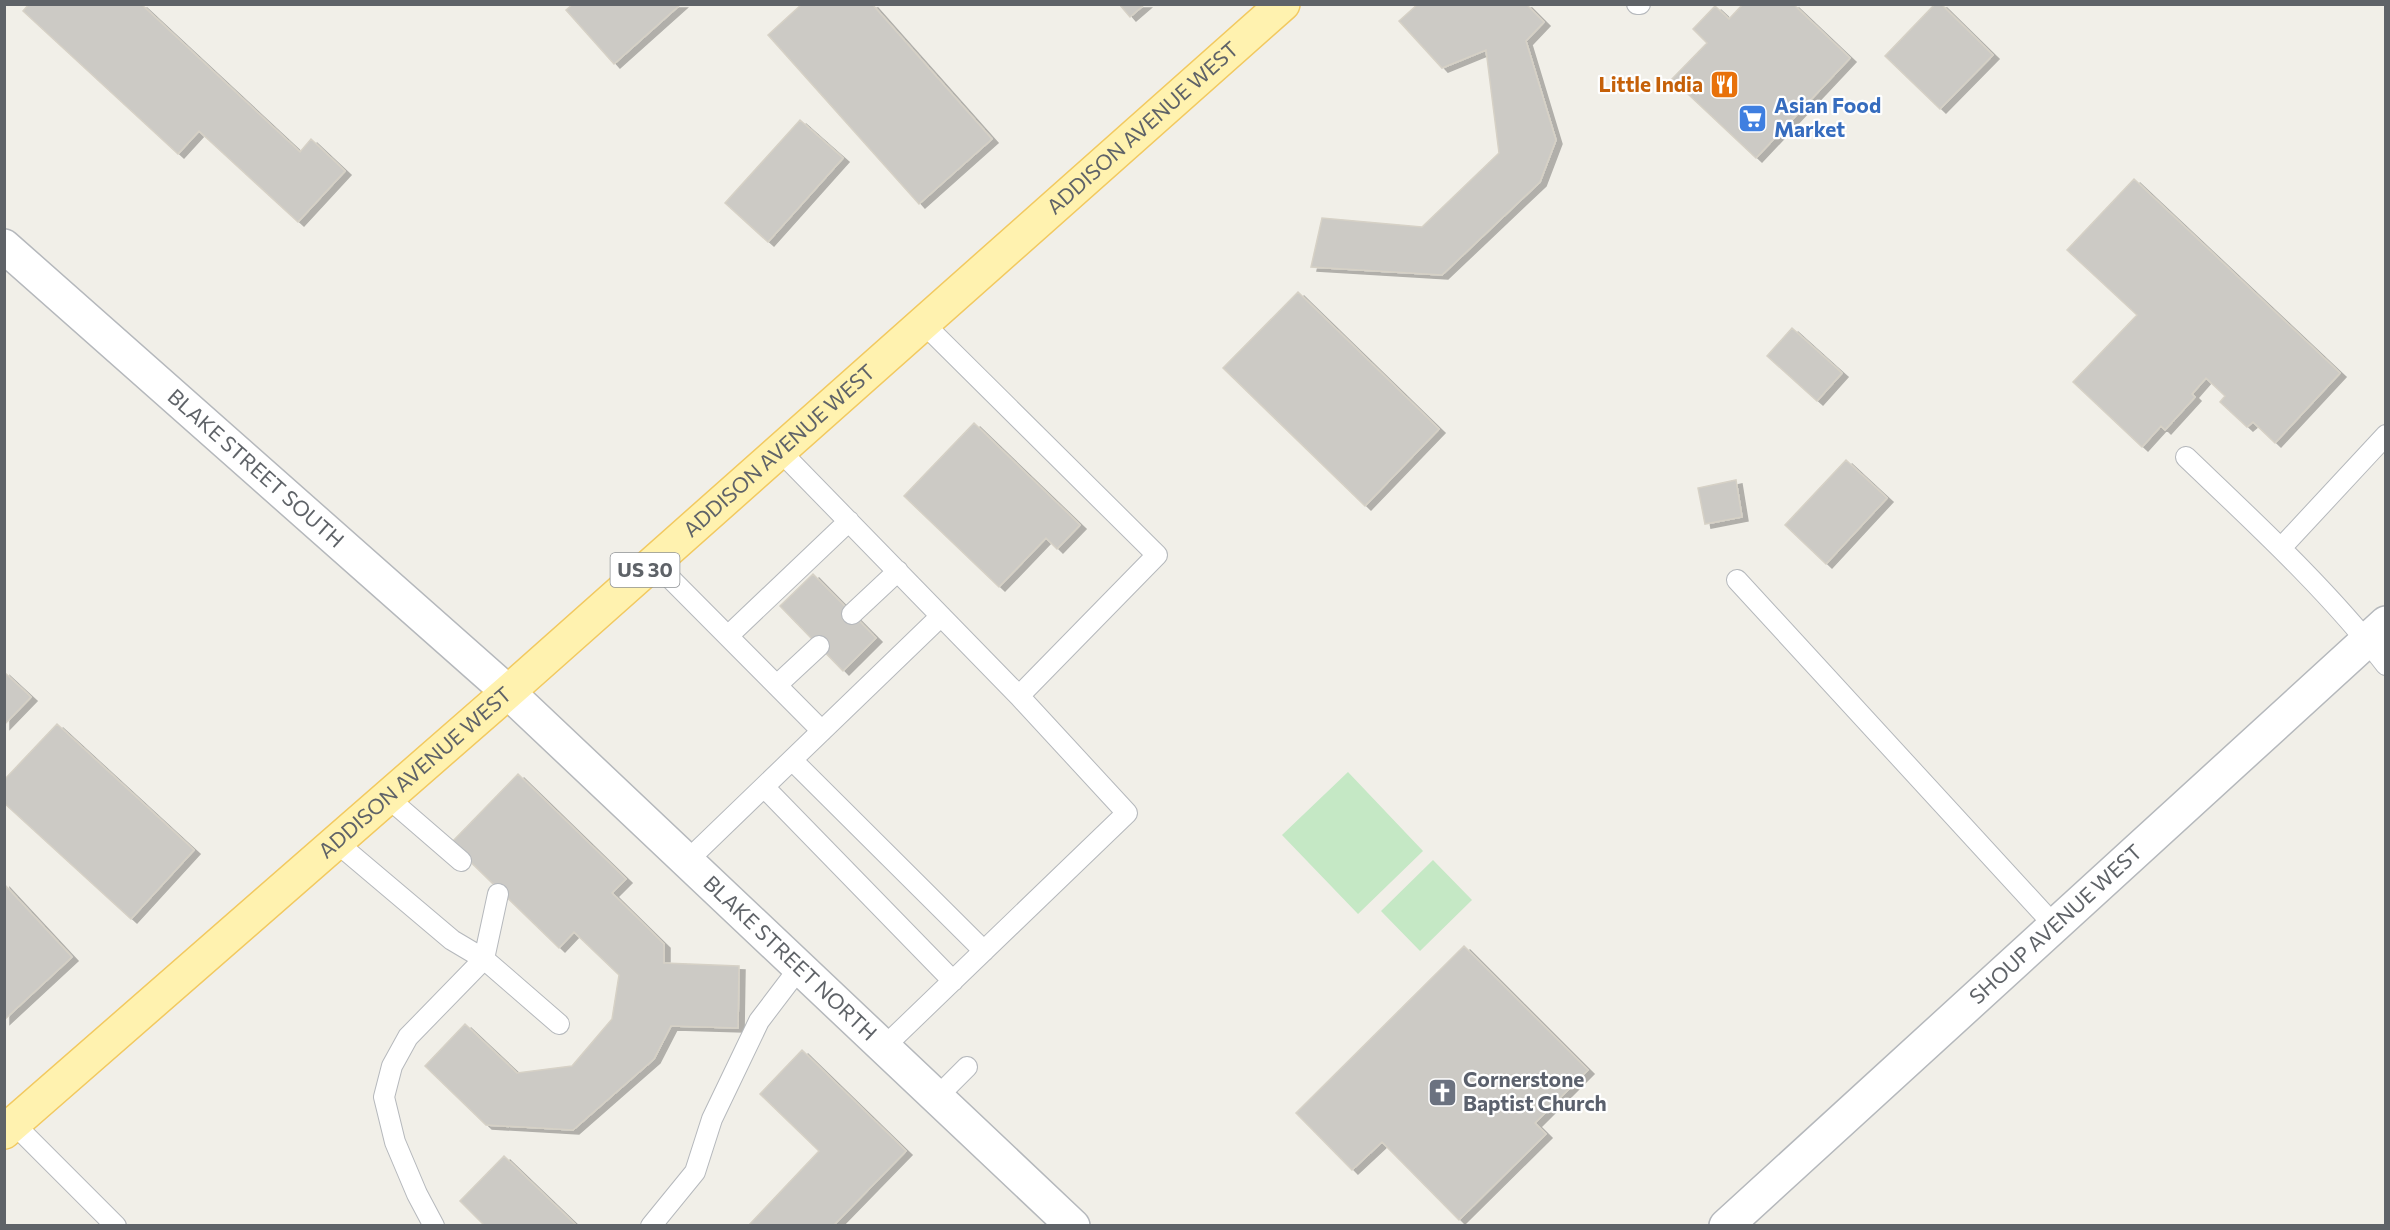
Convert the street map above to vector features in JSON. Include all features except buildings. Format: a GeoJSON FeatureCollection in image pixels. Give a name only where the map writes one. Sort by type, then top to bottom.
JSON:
{"type":"FeatureCollection","features":[{"type":"Feature","properties":{"kind":"main road","name":"ADDISON AVENUE WEST"},"geometry":{"type":"LineString","coordinates":[[9,1128],[508,692],[1283,4]]}},
{"type":"Feature","properties":{"kind":"street","name":"BLAKE STREET SOUTH"},"geometry":{"type":"LineString","coordinates":[[4,246],[508,692]]}},
{"type":"Feature","properties":{"kind":"street","name":"SHOUP AVENUE WEST"},"geometry":{"type":"LineString","coordinates":[[1726,1226],[2054,925],[2379,643]]}},
{"type":"Feature","properties":{"kind":"street","name":"BLAKE STREET NORTH"},"geometry":{"type":"LineString","coordinates":[[508,692],[1073,1226]]}},
{"type":"Feature","properties":{"kind":"lane"},"geometry":{"type":"LineString","coordinates":[[924,324],[1156,555],[1019,696]]}},
{"type":"Feature","properties":{"kind":"lane"},"geometry":{"type":"LineString","coordinates":[[2281,548],[2385,435]]}},
{"type":"Feature","properties":{"kind":"lane"},"geometry":{"type":"LineString","coordinates":[[780,451],[1019,696],[1127,813],[884,1047]]}},
{"type":"Feature","properties":{"kind":"lane"},"geometry":{"type":"LineString","coordinates":[[2186,457],[2379,643]]}},
{"type":"Feature","properties":{"kind":"lane"},"geometry":{"type":"LineString","coordinates":[[728,636],[849,520]]}},
{"type":"Feature","properties":{"kind":"lane"},"geometry":{"type":"LineString","coordinates":[[654,562],[822,731]]}},
{"type":"Feature","properties":{"kind":"lane"},"geometry":{"type":"LineString","coordinates":[[852,614],[898,571]]}},
{"type":"Feature","properties":{"kind":"lane"},"geometry":{"type":"LineString","coordinates":[[1737,580],[2054,925]]}},
{"type":"Feature","properties":{"kind":"lane"},"geometry":{"type":"LineString","coordinates":[[687,861],[941,616]]}},
{"type":"Feature","properties":{"kind":"lane"},"geometry":{"type":"LineString","coordinates":[[777,685],[819,646]]}},
{"type":"Feature","properties":{"kind":"lane"},"geometry":{"type":"LineString","coordinates":[[792,760],[984,951]]}},
{"type":"Feature","properties":{"kind":"lane"},"geometry":{"type":"LineString","coordinates":[[764,787],[953,981]]}},
{"type":"Feature","properties":{"kind":"lane"},"geometry":{"type":"LineString","coordinates":[[387,797],[461,861]]}},
{"type":"Feature","properties":{"kind":"lane"},"geometry":{"type":"LineString","coordinates":[[336,842],[452,940],[484,959],[559,1024]]}},
{"type":"Feature","properties":{"kind":"lane"},"geometry":{"type":"LineString","coordinates":[[434,1226],[417,1194],[395,1142],[384,1097],[392,1066],[408,1037],[484,959],[498,894]]}},
{"type":"Feature","properties":{"kind":"lane"},"geometry":{"type":"LineString","coordinates":[[651,1226],[695,1172],[712,1119],[754,1031],[800,967]]}},
{"type":"Feature","properties":{"kind":"lane"},"geometry":{"type":"LineString","coordinates":[[937,1097],[967,1067]]}},
{"type":"Feature","properties":{"kind":"lane"},"geometry":{"type":"LineString","coordinates":[[9,1128],[116,1226]]}},
{"type":"Feature","properties":{"kind":"green space"},"geometry":{"type":"Polygon","coordinates":[[[1348,772],[1423,851],[1358,914],[1282,835],[1348,772]]]}},
{"type":"Feature","properties":{"kind":"green space"},"geometry":{"type":"Polygon","coordinates":[[[1433,860],[1472,900],[1420,951],[1381,911],[1433,860]]]}},
{"type":"Feature","properties":{"kind":"place","name":"Little India"},"geometry":{"type":"Point","coordinates":[1724,85]}},
{"type":"Feature","properties":{"kind":"place","name":"Asian Food Market"},"geometry":{"type":"Point","coordinates":[1753,118]}},
{"type":"Feature","properties":{"kind":"place","name":"Cornerstone Baptist Church"},"geometry":{"type":"Point","coordinates":[1442,1092]}}]}
